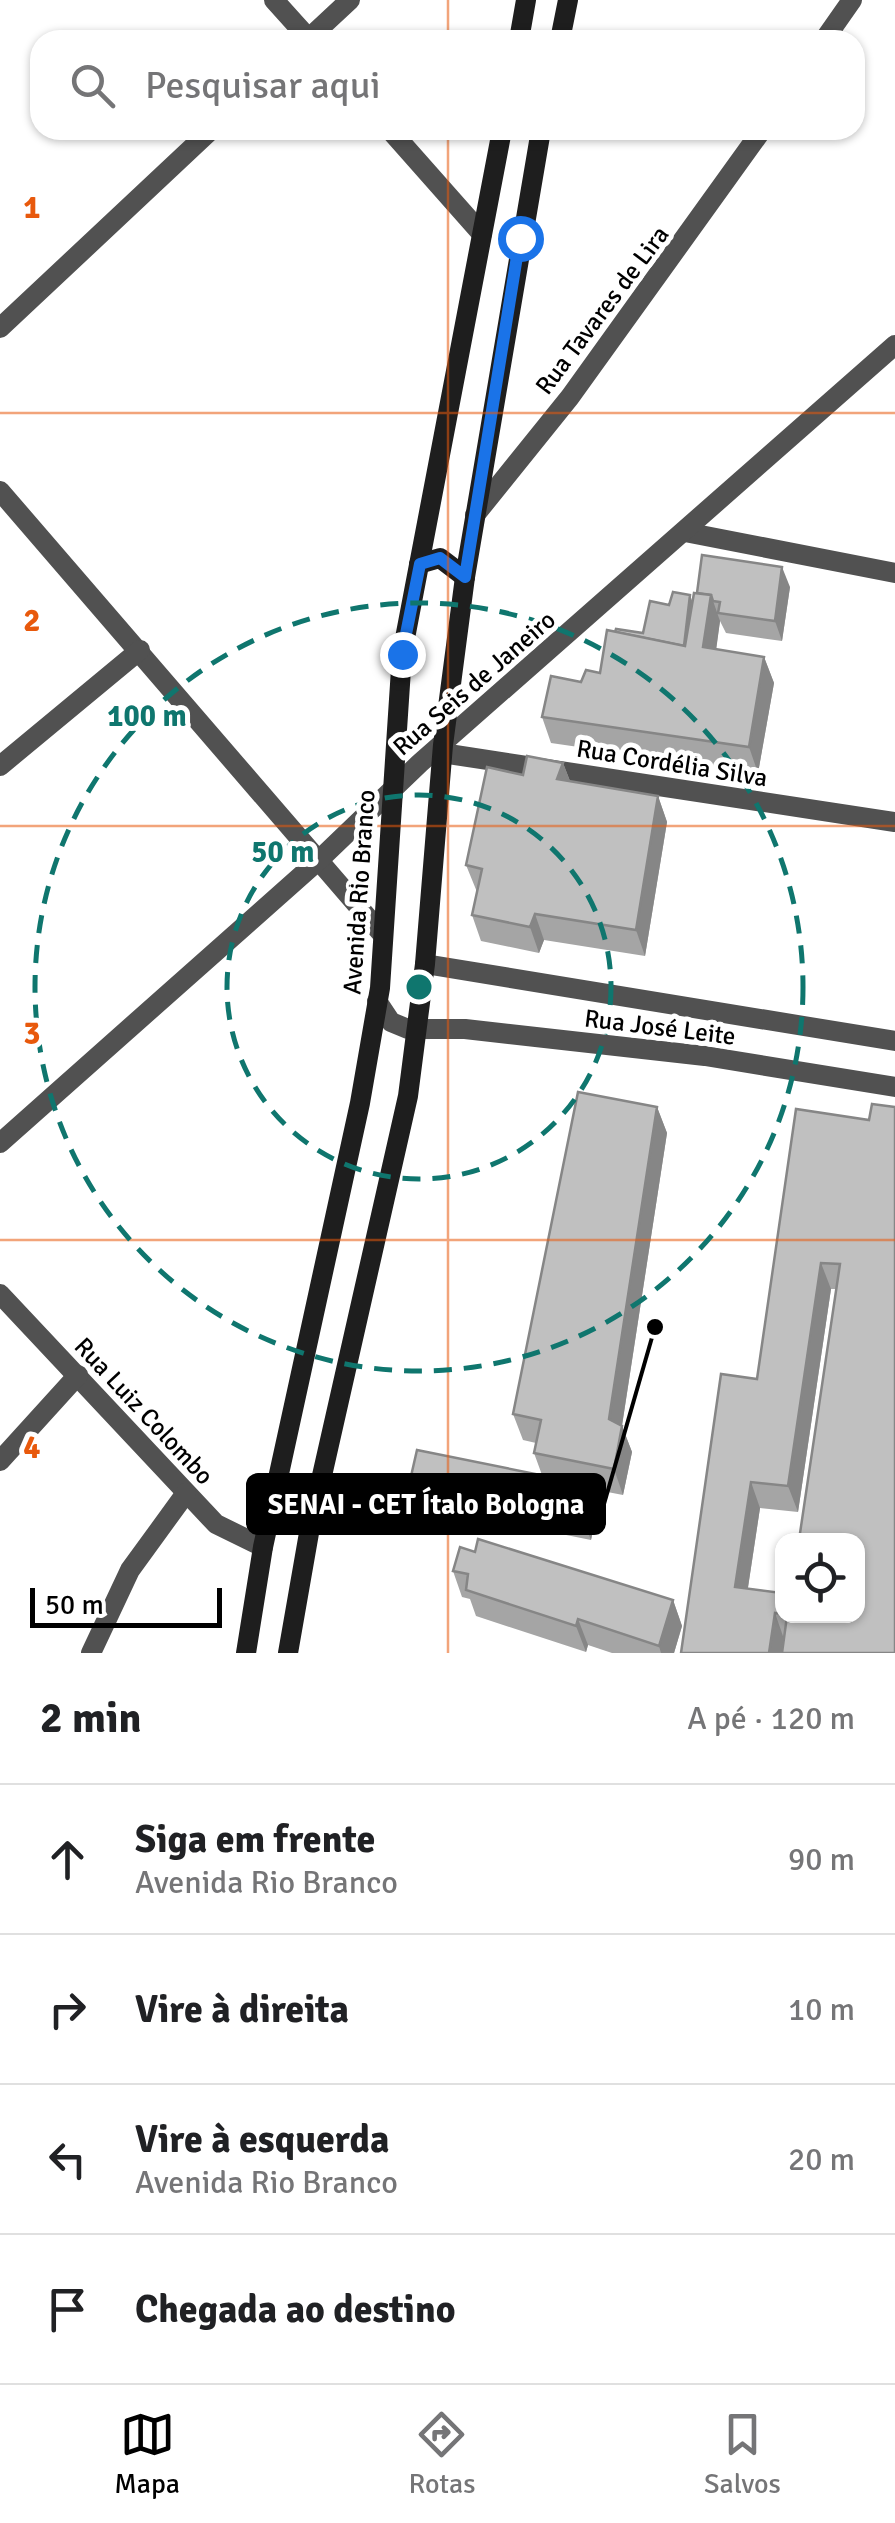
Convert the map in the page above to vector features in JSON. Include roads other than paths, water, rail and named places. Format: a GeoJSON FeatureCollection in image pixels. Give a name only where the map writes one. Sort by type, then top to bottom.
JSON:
{"type":"FeatureCollection","features":[{"type":"Feature","properties":{"kind":"main road"},"geometry":{"type":"LineString","coordinates":[[521,30],[526,0]]}},
{"type":"Feature","properties":{"kind":"main road"},"geometry":{"type":"LineString","coordinates":[[562,30],[568,0]]}},
{"type":"Feature","properties":{"kind":"main road","name":"Avenida Rio Branco"},"geometry":{"type":"LineString","coordinates":[[246,1653],[262,1547],[360,1103],[378,1001],[402,654],[500,140]]}},
{"type":"Feature","properties":{"kind":"main road"},"geometry":{"type":"LineString","coordinates":[[288,1653],[309,1534],[408,1096],[425,964],[442,749],[465,577],[540,140]]}},
{"type":"Feature","properties":{"kind":"main road"},"geometry":{"type":"LineString","coordinates":[[420,564],[440,558],[465,577]]}},
{"type":"Feature","properties":{"kind":"street"},"geometry":{"type":"LineString","coordinates":[[274,0],[300,30]]}},
{"type":"Feature","properties":{"kind":"street"},"geometry":{"type":"LineString","coordinates":[[319,30],[350,0]]}},
{"type":"Feature","properties":{"kind":"street"},"geometry":{"type":"LineString","coordinates":[[831,30],[852,0]]}},
{"type":"Feature","properties":{"kind":"street"},"geometry":{"type":"LineString","coordinates":[[0,328],[200,140]]}},
{"type":"Feature","properties":{"kind":"street"},"geometry":{"type":"LineString","coordinates":[[399,140],[482,234]]}},
{"type":"Feature","properties":{"kind":"street","name":"Rua Tavares de Lira"},"geometry":{"type":"LineString","coordinates":[[475,515],[570,397],[755,140]]}},
{"type":"Feature","properties":{"kind":"street","name":"Rua Seis de Janeiro"},"geometry":{"type":"LineString","coordinates":[[0,1144],[320,860],[390,790],[442,749],[895,345]]}},
{"type":"Feature","properties":{"kind":"street"},"geometry":{"type":"LineString","coordinates":[[0,491],[382,934]]}},
{"type":"Feature","properties":{"kind":"street"},"geometry":{"type":"LineString","coordinates":[[686,532],[895,573]]}},
{"type":"Feature","properties":{"kind":"street"},"geometry":{"type":"LineString","coordinates":[[0,766],[140,650]]}},
{"type":"Feature","properties":{"kind":"street","name":"Rua Cordélia Silva"},"geometry":{"type":"LineString","coordinates":[[442,749],[895,822]]}},
{"type":"Feature","properties":{"kind":"street","name":"Rua José Leite"},"geometry":{"type":"LineString","coordinates":[[425,964],[895,1041]]}},
{"type":"Feature","properties":{"kind":"street"},"geometry":{"type":"LineString","coordinates":[[378,1001],[390,1022],[418,1028]]}},
{"type":"Feature","properties":{"kind":"street","name":"Rua José Leite"},"geometry":{"type":"LineString","coordinates":[[418,1028],[465,1029],[705,1056],[895,1087]]}},
{"type":"Feature","properties":{"kind":"street","name":"Rua Luiz Colombo"},"geometry":{"type":"LineString","coordinates":[[0,1294],[216,1524],[262,1547]]}},
{"type":"Feature","properties":{"kind":"street"},"geometry":{"type":"LineString","coordinates":[[0,1460],[78,1376]]}},
{"type":"Feature","properties":{"kind":"street"},"geometry":{"type":"LineString","coordinates":[[92,1653],[130,1570],[186,1493]]}},
{"type":"Feature","properties":{"kind":"place","name":"SENAI - CET Ítalo Bologna"},"geometry":{"type":"Point","coordinates":[655,1327]}}]}
